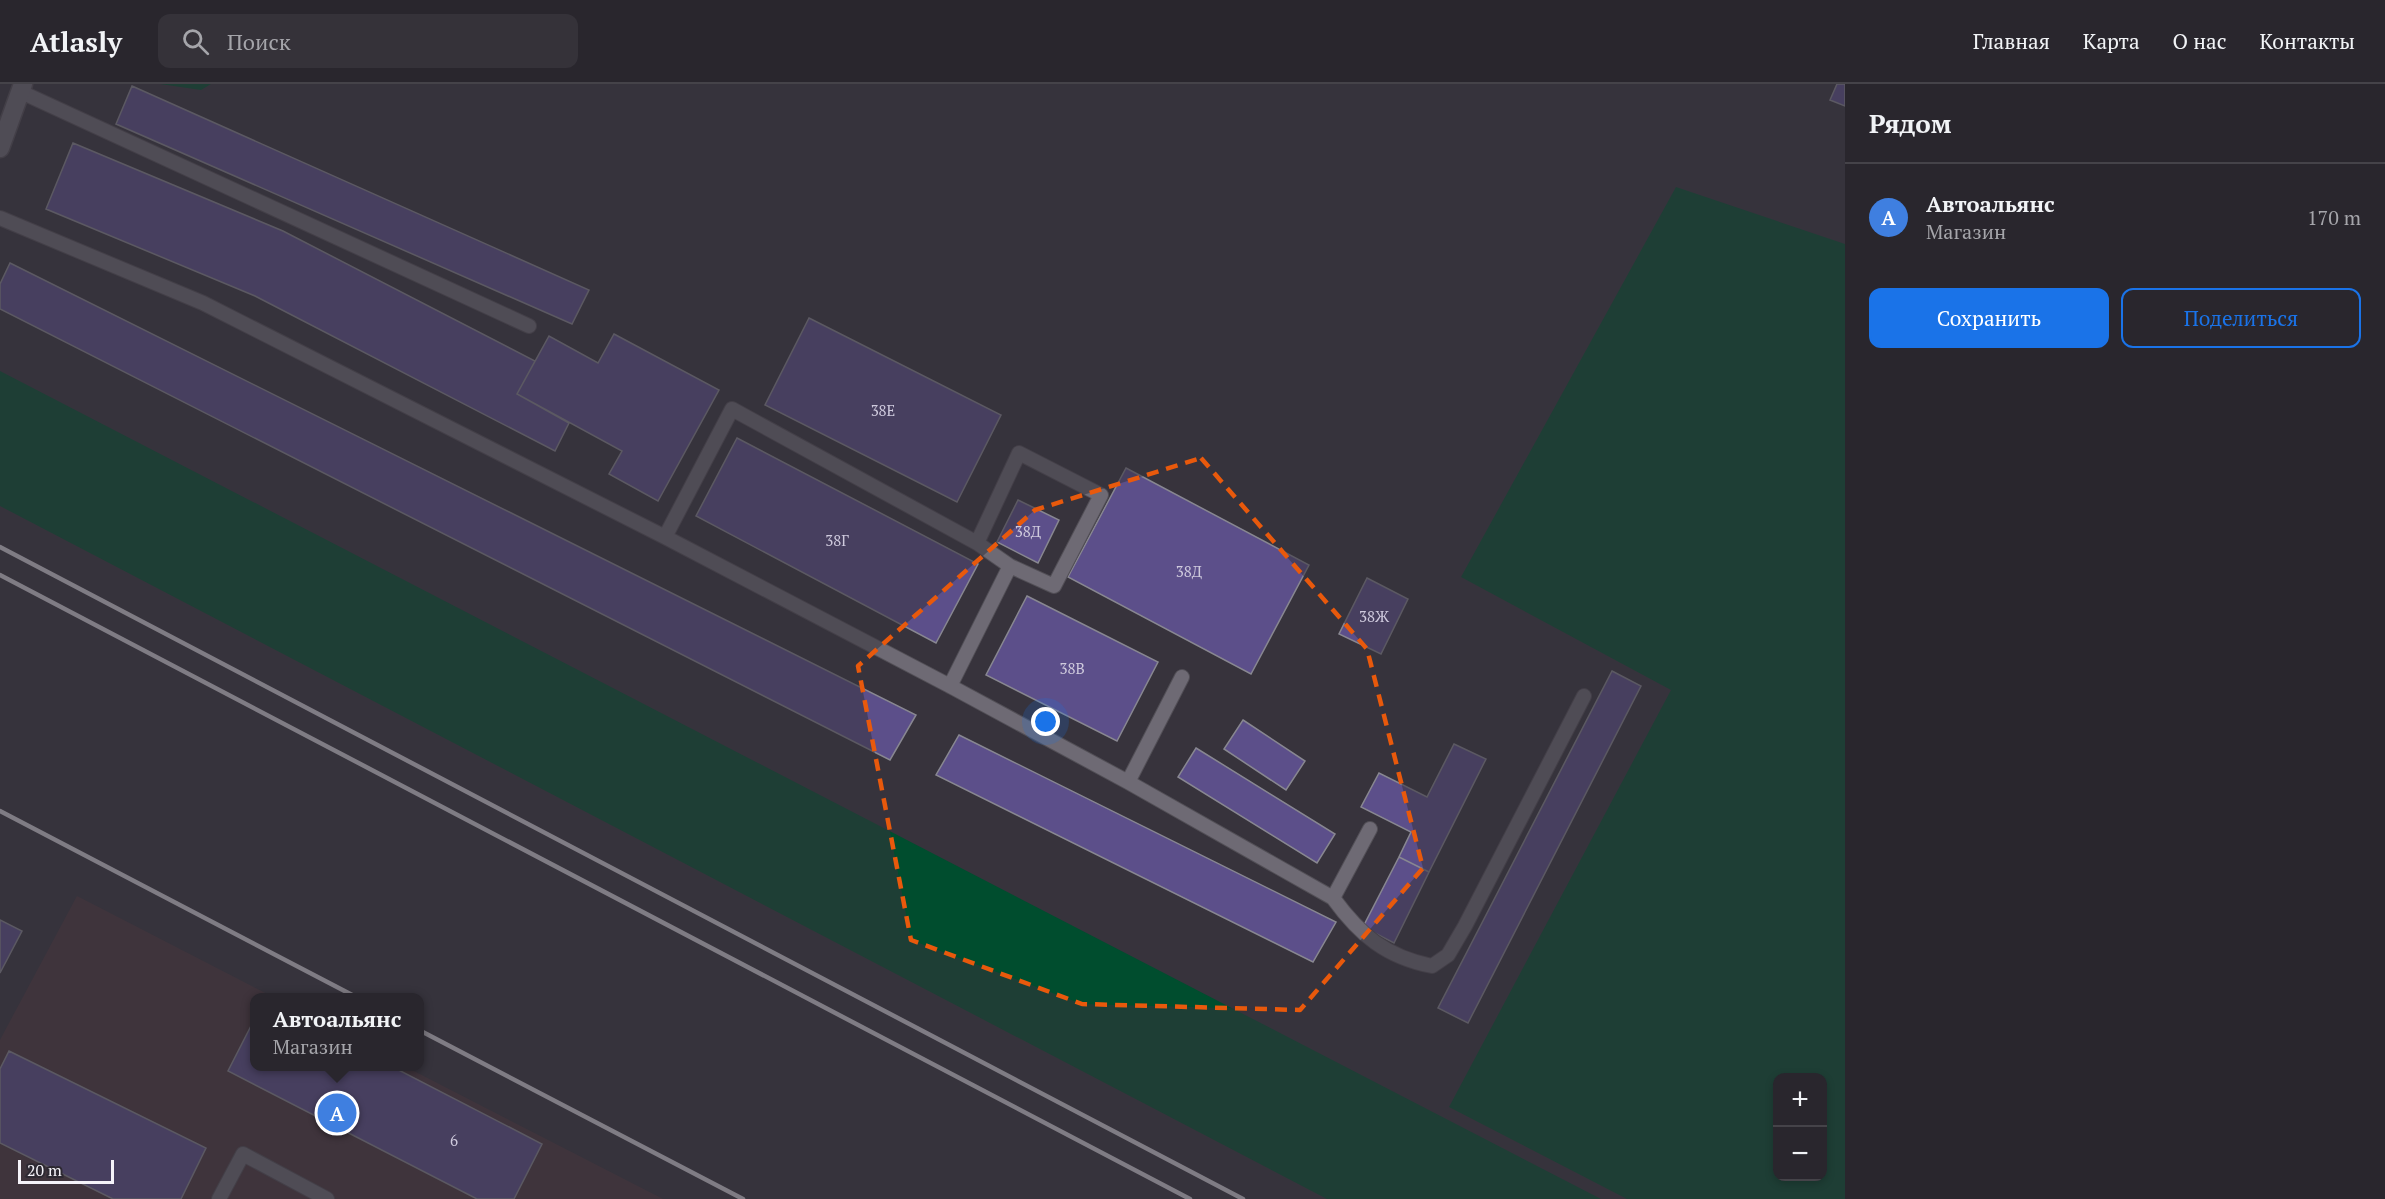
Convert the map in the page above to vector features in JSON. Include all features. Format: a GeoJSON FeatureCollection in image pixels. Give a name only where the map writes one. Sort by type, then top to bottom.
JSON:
{"type":"FeatureCollection","features":[{"type":"Feature","properties":{"kind":"street"},"geometry":{"type":"LineString","coordinates":[[0,148],[6,119],[22,88]]}},
{"type":"Feature","properties":{"kind":"lane"},"geometry":{"type":"LineString","coordinates":[[22,88],[529,326]]}},
{"type":"Feature","properties":{"kind":"lane"},"geometry":{"type":"LineString","coordinates":[[0,218],[203,303],[665,537],[950,686],[1128,782],[1333,898],[1349,920],[1374,942],[1407,962],[1432,966],[1448,955],[1584,696]]}},
{"type":"Feature","properties":{"kind":"lane"},"geometry":{"type":"LineString","coordinates":[[665,537],[732,409],[977,543],[1010,566],[1054,586],[1101,495],[1019,453],[977,543]]}},
{"type":"Feature","properties":{"kind":"lane"},"geometry":{"type":"LineString","coordinates":[[950,686],[1010,566]]}},
{"type":"Feature","properties":{"kind":"lane"},"geometry":{"type":"LineString","coordinates":[[1128,782],[1182,677]]}},
{"type":"Feature","properties":{"kind":"lane"},"geometry":{"type":"LineString","coordinates":[[1333,898],[1370,829]]}},
{"type":"Feature","properties":{"kind":"lane"},"geometry":{"type":"LineString","coordinates":[[219,1199],[243,1154],[327,1199]]}},
{"type":"Feature","properties":{"kind":"highlighted area"},"geometry":{"type":"Polygon","coordinates":[[[1201,458],[1367,649],[1423,868],[1300,1010],[1082,1004],[911,940],[858,666],[1035,510],[1201,458]]]}},
{"type":"Feature","properties":{"kind":"shaded area"},"geometry":{"type":"Polygon","coordinates":[[[77,896],[265,993],[250,993],[250,1071],[414,1071],[663,1199],[0,1199],[0,1040],[77,896]]]}},
{"type":"Feature","properties":{"kind":"green space"},"geometry":{"type":"Polygon","coordinates":[[[160,84],[211,84],[201,90],[160,84]]]}},
{"type":"Feature","properties":{"kind":"green space"},"geometry":{"type":"Polygon","coordinates":[[[1676,187],[1845,244],[1845,1199],[1627,1199],[1449,1107],[1671,690],[1461,577],[1676,187]]]}},
{"type":"Feature","properties":{"kind":"green space"},"geometry":{"type":"Polygon","coordinates":[[[0,371],[1601,1199],[1327,1199],[0,506],[0,371]]]}},
{"type":"Feature","properties":{"kind":"building"},"geometry":{"type":"Polygon","coordinates":[[[1837,84],[1845,84],[1845,106],[1830,100],[1837,84]]]}},
{"type":"Feature","properties":{"kind":"building"},"geometry":{"type":"Polygon","coordinates":[[[132,86],[589,290],[572,324],[116,124],[132,86]]]}},
{"type":"Feature","properties":{"kind":"building"},"geometry":{"type":"Polygon","coordinates":[[[73,143],[283,231],[535,361],[517,394],[569,423],[555,451],[255,296],[46,209],[73,143]]]}},
{"type":"Feature","properties":{"kind":"building"},"geometry":{"type":"Polygon","coordinates":[[[10,263],[916,715],[890,760],[0,309],[0,284],[10,263]]]}},
{"type":"Feature","properties":{"kind":"building"},"geometry":{"type":"Polygon","coordinates":[[[809,318],[1001,415],[957,502],[765,405],[809,318]]]}},
{"type":"Feature","properties":{"kind":"building"},"geometry":{"type":"Polygon","coordinates":[[[614,334],[719,390],[658,501],[609,474],[622,451],[517,394],[549,336],[598,363],[614,334]]]}},
{"type":"Feature","properties":{"kind":"building"},"geometry":{"type":"Polygon","coordinates":[[[737,438],[978,564],[936,643],[696,516],[737,438]]]}},
{"type":"Feature","properties":{"kind":"building"},"geometry":{"type":"Polygon","coordinates":[[[1126,468],[1309,565],[1251,674],[1068,577],[1126,468]]]}},
{"type":"Feature","properties":{"kind":"building"},"geometry":{"type":"Polygon","coordinates":[[[1018,500],[1059,520],[1038,563],[997,542],[1018,500]]]}},
{"type":"Feature","properties":{"kind":"building"},"geometry":{"type":"Polygon","coordinates":[[[1367,578],[1408,599],[1381,654],[1339,634],[1367,578]]]}},
{"type":"Feature","properties":{"kind":"building"},"geometry":{"type":"Polygon","coordinates":[[[1027,596],[1158,662],[1117,741],[986,675],[1027,596]]]}},
{"type":"Feature","properties":{"kind":"building"},"geometry":{"type":"Polygon","coordinates":[[[1612,671],[1641,686],[1468,1023],[1438,1008],[1612,671]]]}},
{"type":"Feature","properties":{"kind":"building"},"geometry":{"type":"Polygon","coordinates":[[[1243,720],[1305,761],[1286,790],[1224,749],[1243,720]]]}},
{"type":"Feature","properties":{"kind":"building"},"geometry":{"type":"Polygon","coordinates":[[[959,735],[1336,922],[1313,962],[936,775],[959,735]]]}},
{"type":"Feature","properties":{"kind":"building"},"geometry":{"type":"Polygon","coordinates":[[[1454,744],[1486,759],[1429,872],[1399,857],[1411,832],[1361,807],[1379,773],[1427,797],[1454,744]]]}},
{"type":"Feature","properties":{"kind":"building"},"geometry":{"type":"Polygon","coordinates":[[[1196,748],[1335,834],[1317,863],[1178,777],[1196,748]]]}},
{"type":"Feature","properties":{"kind":"building"},"geometry":{"type":"Polygon","coordinates":[[[1399,857],[1429,872],[1394,943],[1363,927],[1399,857]]]}},
{"type":"Feature","properties":{"kind":"building"},"geometry":{"type":"Polygon","coordinates":[[[0,920],[22,931],[0,973],[0,920]]]}},
{"type":"Feature","properties":{"kind":"building"},"geometry":{"type":"Polygon","coordinates":[[[250,1028],[250,1071],[401,1071],[542,1144],[514,1199],[477,1199],[228,1071],[250,1028]]]}},
{"type":"Feature","properties":{"kind":"building"},"geometry":{"type":"Polygon","coordinates":[[[9,1051],[206,1148],[181,1199],[113,1199],[0,1143],[0,1069],[9,1051]]]}},
{"type":"Feature","properties":{"kind":"railway"},"geometry":{"type":"LineString","coordinates":[[0,547],[1243,1199]]}},
{"type":"Feature","properties":{"kind":"railway"},"geometry":{"type":"LineString","coordinates":[[0,575],[1190,1199]]}},
{"type":"Feature","properties":{"kind":"railway"},"geometry":{"type":"LineString","coordinates":[[0,811],[348,993]]}},
{"type":"Feature","properties":{"kind":"railway"},"geometry":{"type":"LineString","coordinates":[[424,1033],[743,1199]]}},
{"type":"Feature","properties":{"kind":"place","name":"Автоальянс"},"geometry":{"type":"Point","coordinates":[337,1113]}}]}
